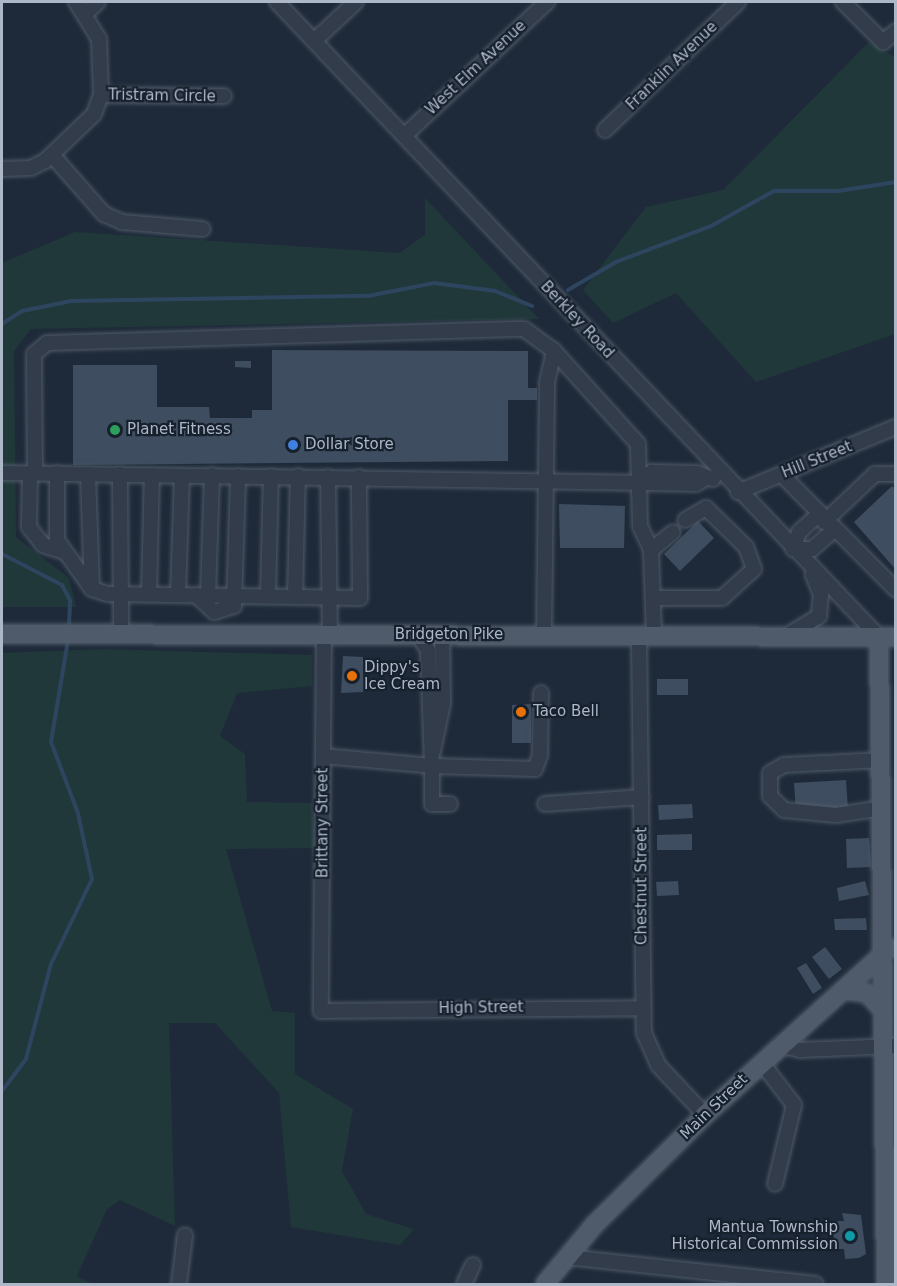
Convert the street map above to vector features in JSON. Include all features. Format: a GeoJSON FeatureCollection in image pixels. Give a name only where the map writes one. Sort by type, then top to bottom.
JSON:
{"type":"FeatureCollection","features":[{"type":"Feature","properties":{"kind":"main road","name":"Bridgeton Pike"},"geometry":{"type":"LineString","coordinates":[[2,634],[887,637]]}},
{"type":"Feature","properties":{"kind":"main road"},"geometry":{"type":"LineString","coordinates":[[886,1284],[890,1046],[883,1010],[889,949],[882,760],[887,637]]}},
{"type":"Feature","properties":{"kind":"main road","name":"Main Street"},"geometry":{"type":"LineString","coordinates":[[545,1284],[567,1257],[705,1115],[779,1045],[889,949]]}},
{"type":"Feature","properties":{"kind":"main road"},"geometry":{"type":"LineString","coordinates":[[843,990],[867,993],[883,1010]]}},
{"type":"Feature","properties":{"kind":"street","name":"Tristram Circle"},"geometry":{"type":"LineString","coordinates":[[2,169],[31,168],[52,155],[87,125],[101,95],[99,39],[86,13],[76,2]]}},
{"type":"Feature","properties":{"kind":"street"},"geometry":{"type":"LineString","coordinates":[[86,13],[98,2]]}},
{"type":"Feature","properties":{"kind":"street","name":"Berkley Road"},"geometry":{"type":"LineString","coordinates":[[277,2],[405,135],[726,480],[810,567],[887,637]]}},
{"type":"Feature","properties":{"kind":"street"},"geometry":{"type":"LineString","coordinates":[[314,41],[356,2]]}},
{"type":"Feature","properties":{"kind":"street","name":"West Elm Avenue"},"geometry":{"type":"LineString","coordinates":[[405,135],[547,2]]}},
{"type":"Feature","properties":{"kind":"street","name":"Franklin Avenue"},"geometry":{"type":"LineString","coordinates":[[605,130],[738,2]]}},
{"type":"Feature","properties":{"kind":"street"},"geometry":{"type":"LineString","coordinates":[[843,2],[882,42],[896,31]]}},
{"type":"Feature","properties":{"kind":"street","name":"Tristram Circle"},"geometry":{"type":"LineString","coordinates":[[101,95],[224,96]]}},
{"type":"Feature","properties":{"kind":"street"},"geometry":{"type":"LineString","coordinates":[[52,155],[113,218],[203,229]]}},
{"type":"Feature","properties":{"kind":"street","name":"Chestnut Street"},"geometry":{"type":"LineString","coordinates":[[33,473],[34,354],[47,343],[513,328],[536,334],[554,351],[638,444],[641,480],[640,526],[651,550],[653,598],[646,636],[642,797],[641,1008],[649,1053],[705,1115]]}},
{"type":"Feature","properties":{"kind":"street"},"geometry":{"type":"LineString","coordinates":[[544,635],[547,382],[554,351]]}},
{"type":"Feature","properties":{"kind":"street","name":"Hill Street"},"geometry":{"type":"LineString","coordinates":[[738,492],[896,427]]}},
{"type":"Feature","properties":{"kind":"street"},"geometry":{"type":"LineString","coordinates":[[2,473],[546,478],[696,484],[706,478],[726,480]]}},
{"type":"Feature","properties":{"kind":"street"},"geometry":{"type":"LineString","coordinates":[[33,473],[29,527],[43,545],[64,552]]}},
{"type":"Feature","properties":{"kind":"street"},"geometry":{"type":"LineString","coordinates":[[57,473],[57,540],[92,589],[122,594],[360,598],[359,477]]}},
{"type":"Feature","properties":{"kind":"street"},"geometry":{"type":"LineString","coordinates":[[88,474],[92,589]]}},
{"type":"Feature","properties":{"kind":"street"},"geometry":{"type":"LineString","coordinates":[[120,474],[121,634]]}},
{"type":"Feature","properties":{"kind":"street"},"geometry":{"type":"LineString","coordinates":[[149,594],[152,474]]}},
{"type":"Feature","properties":{"kind":"street"},"geometry":{"type":"LineString","coordinates":[[781,474],[825,523],[896,590]]}},
{"type":"Feature","properties":{"kind":"street"},"geometry":{"type":"LineString","coordinates":[[825,523],[799,532],[793,549],[812,549],[825,523],[875,474],[896,474]]}},
{"type":"Feature","properties":{"kind":"street"},"geometry":{"type":"LineString","coordinates":[[202,595],[212,475]]}},
{"type":"Feature","properties":{"kind":"street"},"geometry":{"type":"LineString","coordinates":[[178,595],[182,476]]}},
{"type":"Feature","properties":{"kind":"street"},"geometry":{"type":"LineString","coordinates":[[237,595],[238,476]]}},
{"type":"Feature","properties":{"kind":"street"},"geometry":{"type":"LineString","coordinates":[[268,596],[271,476]]}},
{"type":"Feature","properties":{"kind":"street"},"geometry":{"type":"LineString","coordinates":[[296,597],[298,476]]}},
{"type":"Feature","properties":{"kind":"street","name":"Brittany Street"},"geometry":{"type":"LineString","coordinates":[[321,1011],[323,756],[330,597],[328,477]]}},
{"type":"Feature","properties":{"kind":"street"},"geometry":{"type":"LineString","coordinates":[[653,598],[722,598],[754,569],[746,547],[706,508],[685,520]]}},
{"type":"Feature","properties":{"kind":"street"},"geometry":{"type":"LineString","coordinates":[[651,550],[673,532]]}},
{"type":"Feature","properties":{"kind":"street"},"geometry":{"type":"LineString","coordinates":[[783,636],[819,616],[821,595],[810,567]]}},
{"type":"Feature","properties":{"kind":"street"},"geometry":{"type":"LineString","coordinates":[[418,635],[428,650],[432,804],[450,804]]}},
{"type":"Feature","properties":{"kind":"street"},"geometry":{"type":"LineString","coordinates":[[432,760],[442,703],[442,635]]}},
{"type":"Feature","properties":{"kind":"street"},"geometry":{"type":"LineString","coordinates":[[323,756],[432,760],[527,772],[539,762],[538,693]]}},
{"type":"Feature","properties":{"kind":"street"},"geometry":{"type":"LineString","coordinates":[[882,760],[784,765],[770,773],[770,795],[784,810],[836,815],[883,808]]}},
{"type":"Feature","properties":{"kind":"street"},"geometry":{"type":"LineString","coordinates":[[545,804],[642,797]]}},
{"type":"Feature","properties":{"kind":"street","name":"High Street"},"geometry":{"type":"LineString","coordinates":[[321,1011],[641,1008]]}},
{"type":"Feature","properties":{"kind":"street"},"geometry":{"type":"LineString","coordinates":[[779,1045],[800,1050],[890,1046]]}},
{"type":"Feature","properties":{"kind":"street"},"geometry":{"type":"LineString","coordinates":[[761,1062],[794,1105],[775,1184]]}},
{"type":"Feature","properties":{"kind":"street"},"geometry":{"type":"LineString","coordinates":[[179,1284],[185,1235]]}},
{"type":"Feature","properties":{"kind":"street"},"geometry":{"type":"LineString","coordinates":[[567,1257],[816,1284]]}},
{"type":"Feature","properties":{"kind":"street"},"geometry":{"type":"LineString","coordinates":[[464,1284],[473,1265]]}},
{"type":"Feature","properties":{"kind":"green space"},"geometry":{"type":"Polygon","coordinates":[[[869,42],[895,57],[895,334],[756,382],[676,293],[613,323],[583,290],[646,207],[723,190],[869,42]]]}},
{"type":"Feature","properties":{"kind":"green space"},"geometry":{"type":"Polygon","coordinates":[[[425,198],[539,319],[31,329],[14,351],[16,537],[69,578],[76,607],[2,607],[2,263],[75,232],[399,253],[425,235],[425,198]]]}},
{"type":"Feature","properties":{"kind":"green space"},"geometry":{"type":"Polygon","coordinates":[[[105,649],[312,655],[312,686],[237,693],[220,736],[245,754],[247,802],[312,803],[315,848],[226,849],[272,1011],[295,1013],[295,1074],[353,1109],[342,1171],[366,1214],[414,1229],[400,1245],[291,1227],[279,1093],[215,1023],[169,1023],[175,1226],[120,1200],[107,1209],[77,1276],[93,1284],[2,1284],[2,653],[105,649]]]}},
{"type":"Feature","properties":{"kind":"building"},"geometry":{"type":"Polygon","coordinates":[[[272,350],[528,351],[528,388],[537,388],[537,400],[508,400],[508,461],[73,465],[73,365],[157,365],[157,407],[209,407],[210,418],[252,418],[252,410],[272,410],[272,350]]]}},
{"type":"Feature","properties":{"kind":"building"},"geometry":{"type":"Polygon","coordinates":[[[235,361],[251,361],[251,368],[235,367],[235,361]]]}},
{"type":"Feature","properties":{"kind":"building"},"geometry":{"type":"Polygon","coordinates":[[[892,486],[896,489],[896,570],[854,522],[892,486]]]}},
{"type":"Feature","properties":{"kind":"building"},"geometry":{"type":"Polygon","coordinates":[[[559,504],[625,506],[624,548],[560,548],[559,504]]]}},
{"type":"Feature","properties":{"kind":"building"},"geometry":{"type":"Polygon","coordinates":[[[698,521],[714,538],[680,571],[664,554],[698,521]]]}},
{"type":"Feature","properties":{"kind":"building","name":"Dippy's Ice Cream"},"geometry":{"type":"Polygon","coordinates":[[[343,656],[363,657],[364,692],[341,693],[343,656]]]}},
{"type":"Feature","properties":{"kind":"building"},"geometry":{"type":"Polygon","coordinates":[[[657,679],[688,679],[688,695],[657,695],[657,679]]]}},
{"type":"Feature","properties":{"kind":"building"},"geometry":{"type":"Polygon","coordinates":[[[531,704],[531,743],[512,743],[512,705],[531,704]]]}},
{"type":"Feature","properties":{"kind":"building"},"geometry":{"type":"Polygon","coordinates":[[[846,780],[848,809],[796,812],[794,783],[846,780]]]}},
{"type":"Feature","properties":{"kind":"building"},"geometry":{"type":"Polygon","coordinates":[[[692,804],[693,818],[659,820],[658,805],[692,804]]]}},
{"type":"Feature","properties":{"kind":"building"},"geometry":{"type":"Polygon","coordinates":[[[692,834],[692,850],[657,850],[657,835],[692,834]]]}},
{"type":"Feature","properties":{"kind":"building"},"geometry":{"type":"Polygon","coordinates":[[[869,838],[871,867],[847,868],[846,839],[869,838]]]}},
{"type":"Feature","properties":{"kind":"building"},"geometry":{"type":"Polygon","coordinates":[[[678,881],[679,895],[657,896],[656,882],[678,881]]]}},
{"type":"Feature","properties":{"kind":"building"},"geometry":{"type":"Polygon","coordinates":[[[865,881],[869,895],[839,901],[837,888],[865,881]]]}},
{"type":"Feature","properties":{"kind":"building"},"geometry":{"type":"Polygon","coordinates":[[[866,918],[867,930],[835,930],[834,919],[866,918]]]}},
{"type":"Feature","properties":{"kind":"building"},"geometry":{"type":"Polygon","coordinates":[[[825,947],[842,969],[829,979],[812,957],[825,947]]]}},
{"type":"Feature","properties":{"kind":"building"},"geometry":{"type":"Polygon","coordinates":[[[806,963],[822,988],[813,994],[797,968],[806,963]]]}},
{"type":"Feature","properties":{"kind":"building","name":"Mantua Township Historical Commission"},"geometry":{"type":"Polygon","coordinates":[[[842,1213],[861,1215],[866,1254],[859,1258],[845,1259],[844,1249],[837,1249],[833,1235],[838,1221],[844,1221],[842,1213]]]}},
{"type":"Feature","properties":{"kind":"waterway"},"geometry":{"type":"LineString","coordinates":[[568,290],[616,262],[711,226],[774,191],[838,191],[896,182]]}},
{"type":"Feature","properties":{"kind":"waterway"},"geometry":{"type":"LineString","coordinates":[[2,324],[22,311],[71,301],[368,296],[434,283],[495,291],[532,306]]}},
{"type":"Feature","properties":{"kind":"waterway"},"geometry":{"type":"LineString","coordinates":[[2,554],[62,585],[70,600],[69,630]]}},
{"type":"Feature","properties":{"kind":"waterway"},"geometry":{"type":"LineString","coordinates":[[2,1091],[26,1059],[51,964],[92,879],[78,813],[51,742],[68,640]]}},
{"type":"Feature","properties":{"kind":"place","name":"Planet Fitness"},"geometry":{"type":"Point","coordinates":[115,430]}},
{"type":"Feature","properties":{"kind":"place","name":"Dollar Store"},"geometry":{"type":"Point","coordinates":[293,445]}},
{"type":"Feature","properties":{"kind":"place","name":"Dippy's Ice Cream"},"geometry":{"type":"Point","coordinates":[352,676]}},
{"type":"Feature","properties":{"kind":"place","name":"Taco Bell"},"geometry":{"type":"Point","coordinates":[521,712]}},
{"type":"Feature","properties":{"kind":"place","name":"Mantua Township Historical Commission"},"geometry":{"type":"Point","coordinates":[850,1236]}}]}
